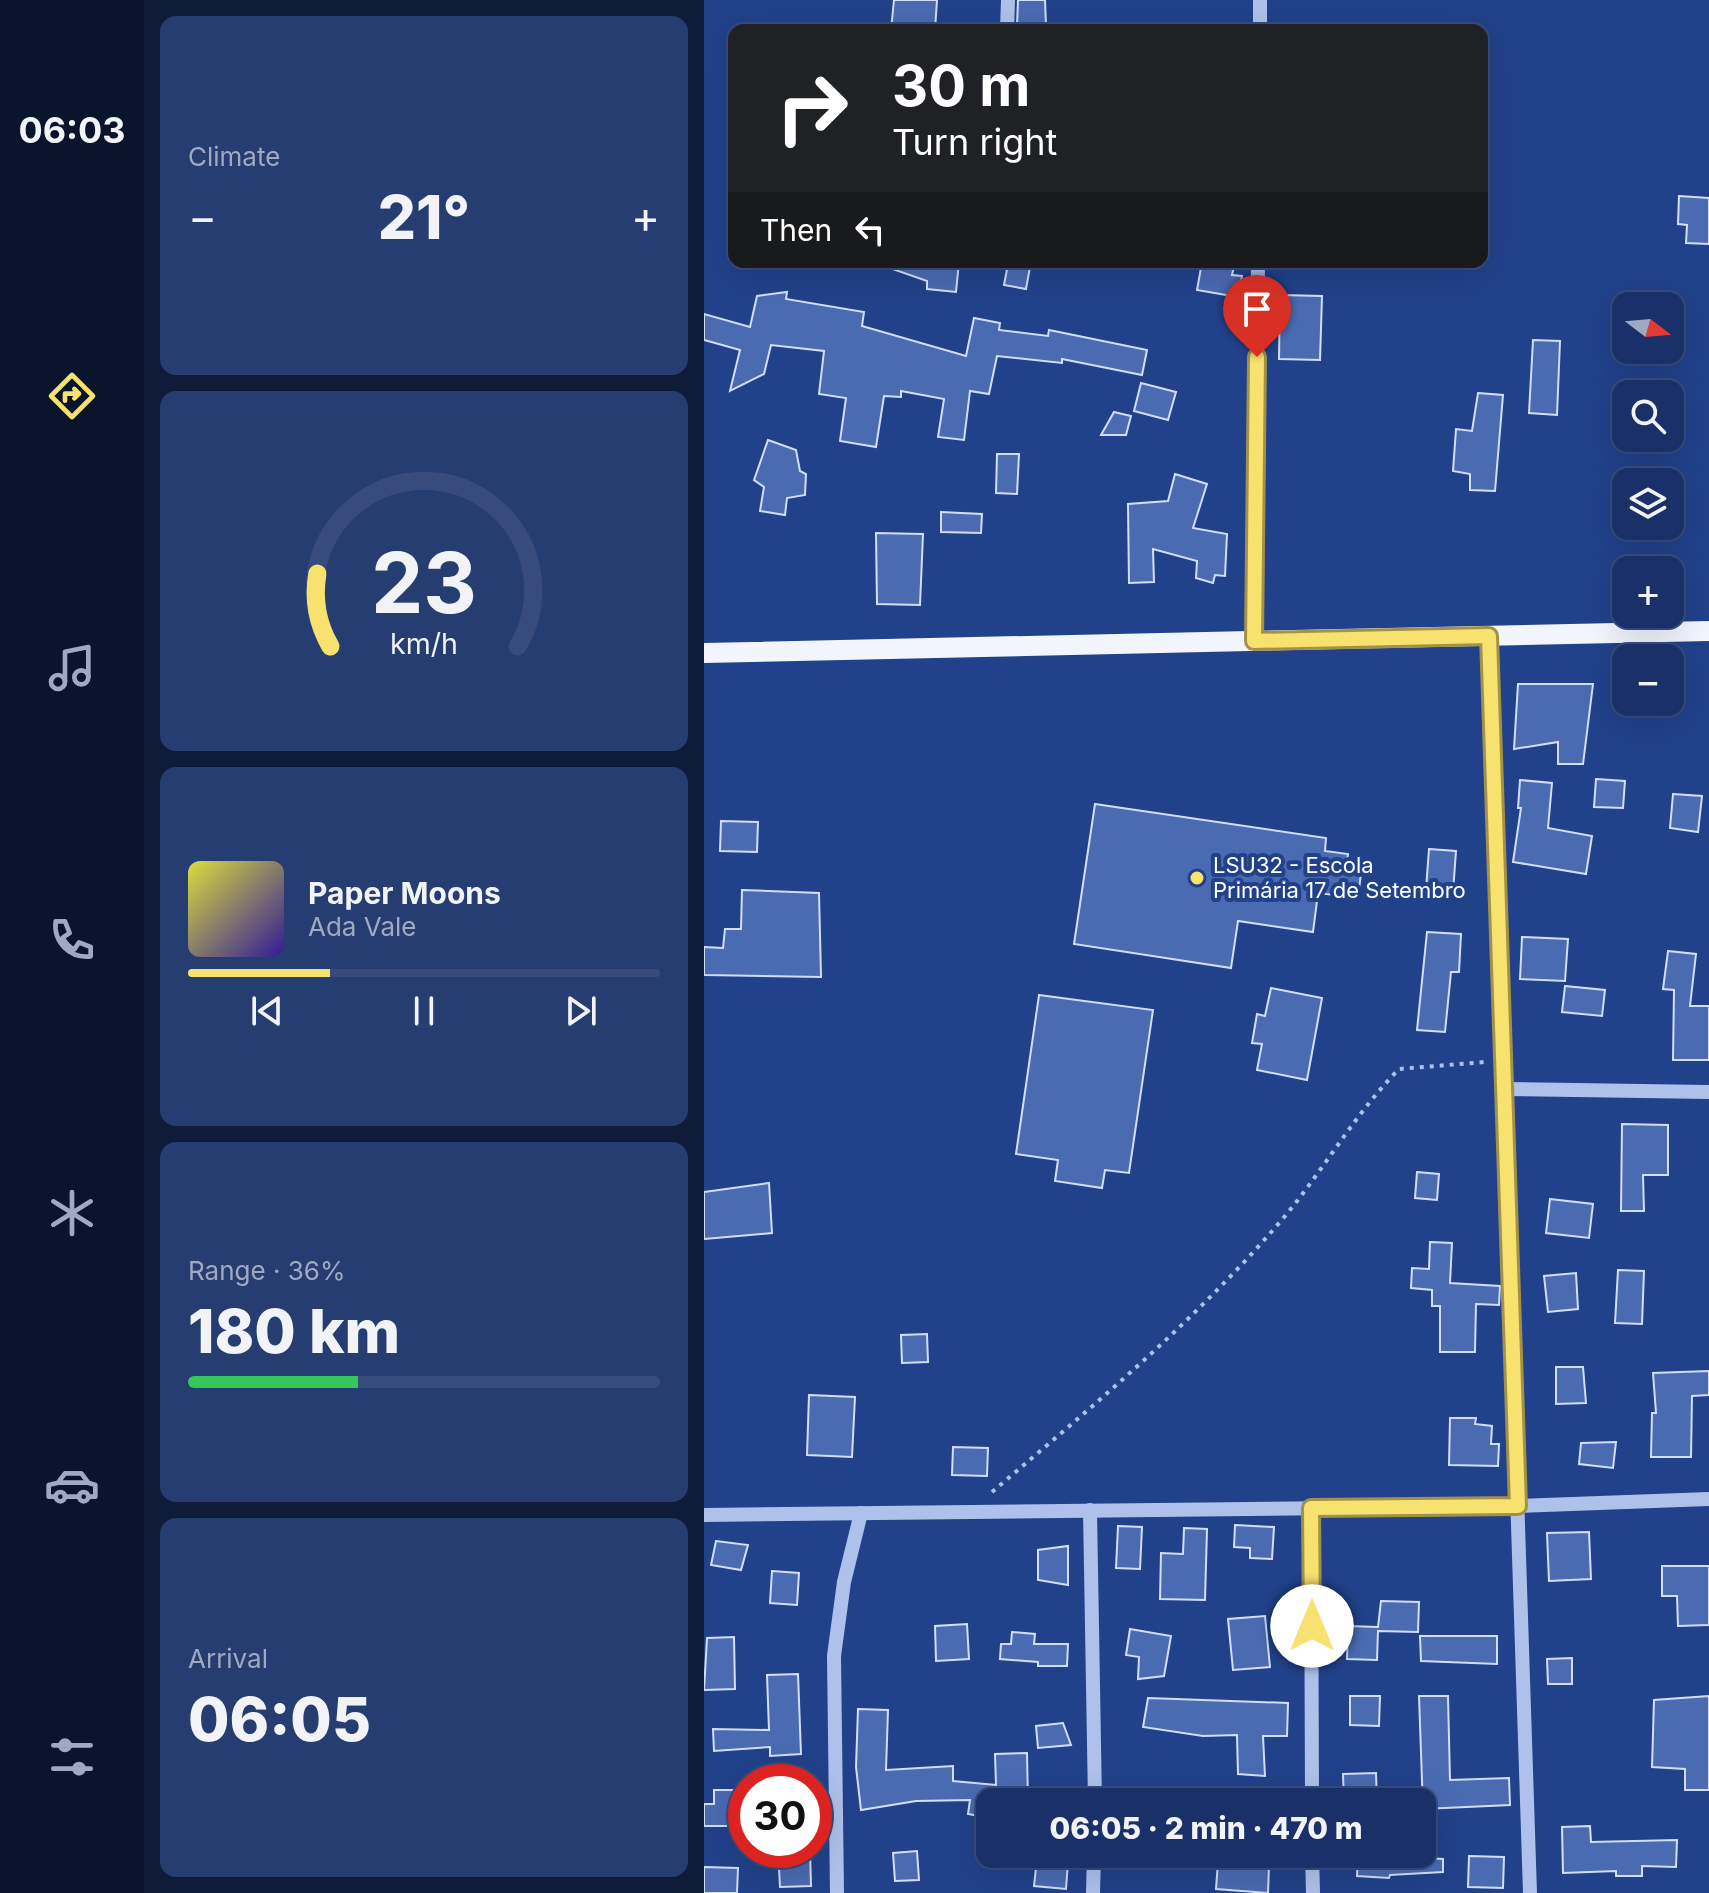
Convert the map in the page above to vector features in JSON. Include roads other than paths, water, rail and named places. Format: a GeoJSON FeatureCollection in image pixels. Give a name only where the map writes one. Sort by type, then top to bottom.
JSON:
{"type":"FeatureCollection","features":[{"type":"Feature","properties":{"kind":"main road"},"geometry":{"type":"LineString","coordinates":[[704,653],[1709,631]]}},
{"type":"Feature","properties":{"kind":"street"},"geometry":{"type":"LineString","coordinates":[[1007,24],[1008,0]]}},
{"type":"Feature","properties":{"kind":"street"},"geometry":{"type":"LineString","coordinates":[[1260,0],[1260,24]]}},
{"type":"Feature","properties":{"kind":"street"},"geometry":{"type":"LineString","coordinates":[[1254,641],[1258,268]]}},
{"type":"Feature","properties":{"kind":"street"},"geometry":{"type":"LineString","coordinates":[[1489,636],[1530,1893]]}},
{"type":"Feature","properties":{"kind":"street"},"geometry":{"type":"LineString","coordinates":[[1504,1089],[1709,1092]]}},
{"type":"Feature","properties":{"kind":"street"},"geometry":{"type":"LineString","coordinates":[[704,1515],[1518,1506],[1709,1499]]}},
{"type":"Feature","properties":{"kind":"street"},"geometry":{"type":"LineString","coordinates":[[1311,1508],[1312,1788]]}},
{"type":"Feature","properties":{"kind":"street"},"geometry":{"type":"LineString","coordinates":[[1090,1510],[1095,1788]]}},
{"type":"Feature","properties":{"kind":"street"},"geometry":{"type":"LineString","coordinates":[[837,1893],[834,1656],[844,1582],[861,1513]]}},
{"type":"Feature","properties":{"kind":"street"},"geometry":{"type":"LineString","coordinates":[[1093,1893],[1094,1868]]}},
{"type":"Feature","properties":{"kind":"street"},"geometry":{"type":"LineString","coordinates":[[1312,1868],[1313,1893]]}},
{"type":"Feature","properties":{"kind":"place","name":"LSU32 - Escola Primária 17 de Setembro"},"geometry":{"type":"Point","coordinates":[1197,878]}}]}
